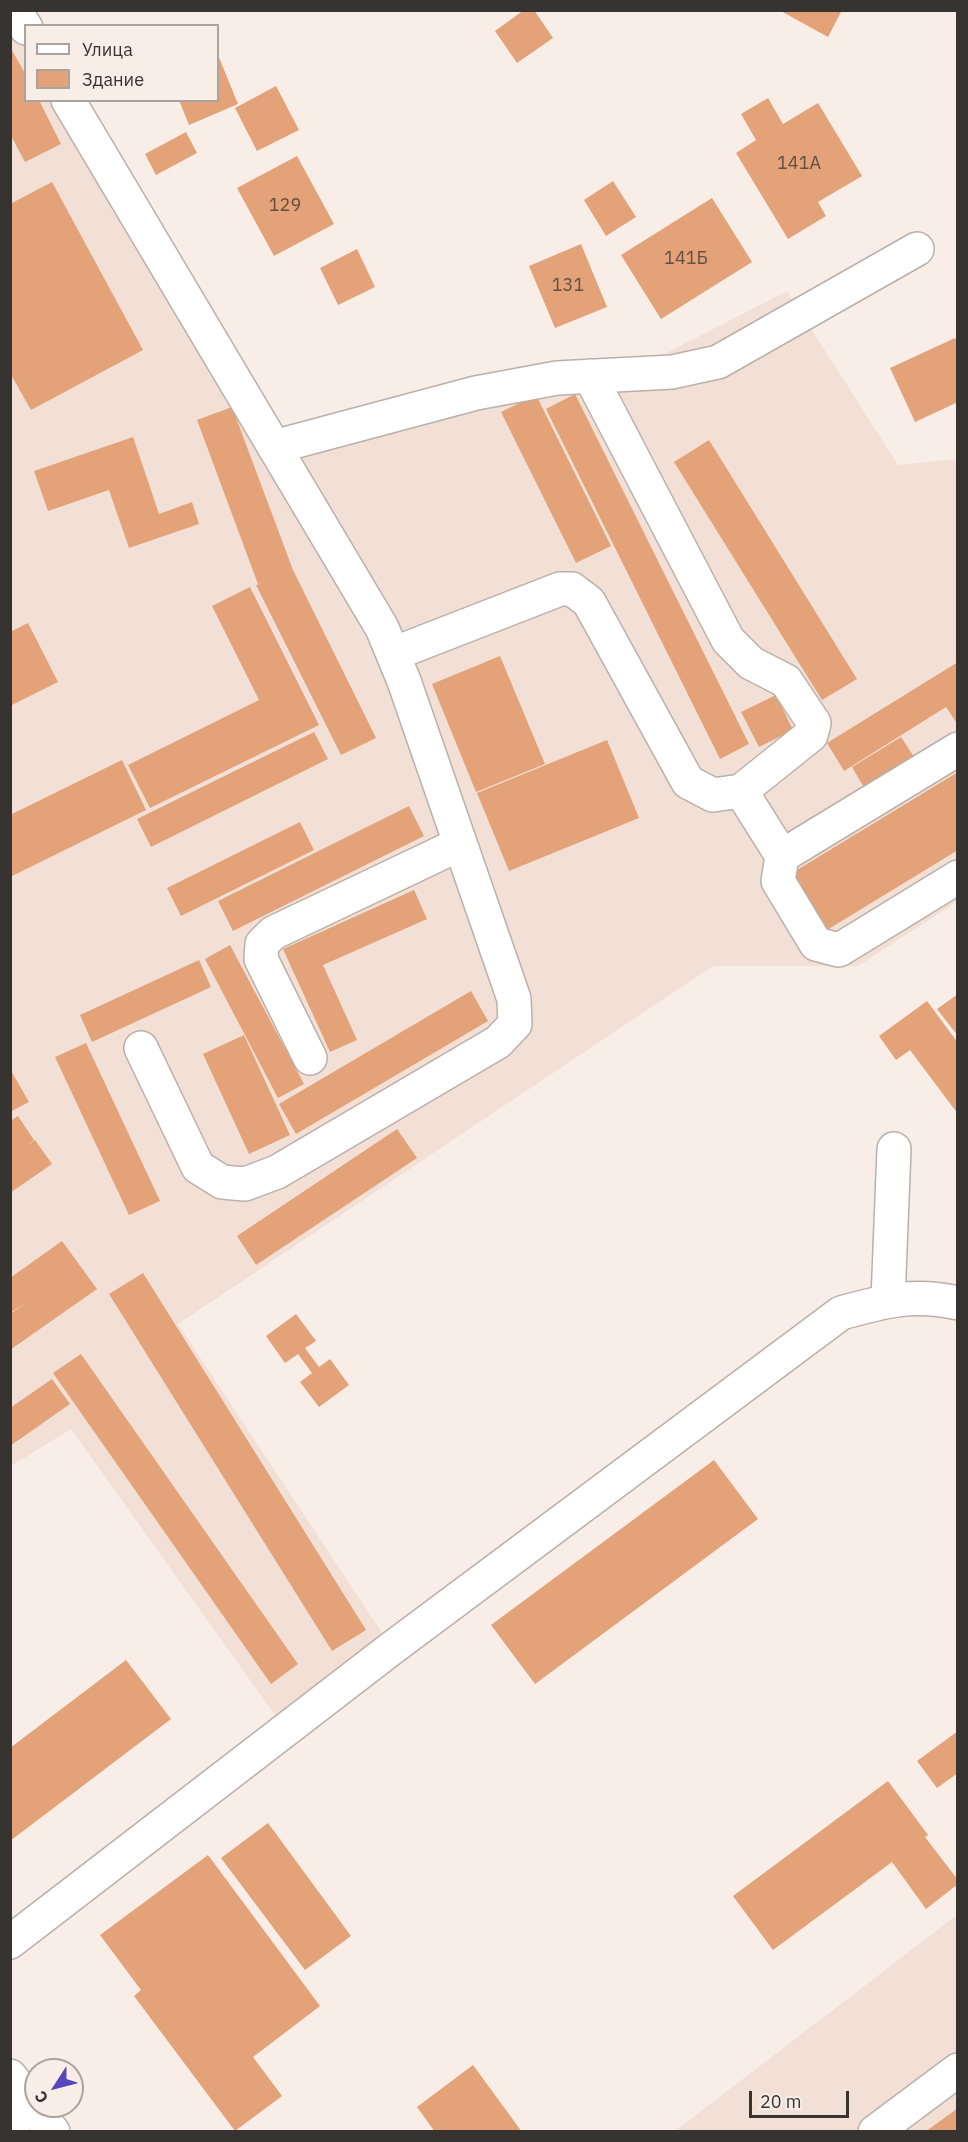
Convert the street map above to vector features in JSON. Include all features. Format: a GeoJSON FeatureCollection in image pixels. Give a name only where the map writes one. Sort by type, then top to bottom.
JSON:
{"type":"FeatureCollection","features":[{"type":"Feature","properties":{"kind":"street"},"geometry":{"type":"LineString","coordinates":[[15,10],[24,25]]}},
{"type":"Feature","properties":{"kind":"street"},"geometry":{"type":"LineString","coordinates":[[69,102],[382,628],[514,999],[515,1024],[498,1042],[277,1172],[245,1184],[222,1182],[198,1167],[141,1048]]}},
{"type":"Feature","properties":{"kind":"street"},"geometry":{"type":"LineString","coordinates":[[274,447],[476,393],[557,378],[672,372],[717,362],[917,249]]}},
{"type":"Feature","properties":{"kind":"street"},"geometry":{"type":"LineString","coordinates":[[393,654],[560,589],[572,589],[589,602],[688,782],[713,795],[741,791],[811,735],[814,723],[786,681],[751,663],[728,640],[590,376]]}},
{"type":"Feature","properties":{"kind":"street"},"geometry":{"type":"LineString","coordinates":[[782,856],[957,749]]}},
{"type":"Feature","properties":{"kind":"street"},"geometry":{"type":"LineString","coordinates":[[741,791],[782,856],[778,881],[816,944],[839,950],[957,877]]}},
{"type":"Feature","properties":{"kind":"street"},"geometry":{"type":"LineString","coordinates":[[310,1058],[261,959],[262,944],[273,933],[460,844]]}},
{"type":"Feature","properties":{"kind":"street"},"geometry":{"type":"LineString","coordinates":[[888,1300],[894,1149]]}},
{"type":"Feature","properties":{"kind":"street"},"geometry":{"type":"LineString","coordinates":[[10,1942],[392,1648],[841,1313],[888,1300],[936,1298],[957,1303]]}},
{"type":"Feature","properties":{"kind":"street"},"geometry":{"type":"LineString","coordinates":[[875,2132],[957,2070]]}},
{"type":"Feature","properties":{"kind":"street"},"geometry":{"type":"LineString","coordinates":[[10,2076],[22,2115],[53,2132]]}},
{"type":"Feature","properties":{"kind":"shaded area"},"geometry":{"type":"Polygon","coordinates":[[[10,11],[24,30],[24,102],[68,102],[274,441],[657,358],[787,291],[898,465],[957,459],[958,901],[858,966],[713,966],[178,1324],[392,1648],[287,1732],[71,1429],[11,1466],[10,11]]]}},
{"type":"Feature","properties":{"kind":"shaded area"},"geometry":{"type":"Polygon","coordinates":[[[957,1915],[957,2131],[675,2131],[957,1915]]]}},
{"type":"Feature","properties":{"kind":"building"},"geometry":{"type":"Polygon","coordinates":[[[524,10],[534,10],[553,38],[517,63],[495,31],[524,10]]]}},
{"type":"Feature","properties":{"kind":"building"},"geometry":{"type":"Polygon","coordinates":[[[779,10],[842,10],[828,37],[779,10]]]}},
{"type":"Feature","properties":{"kind":"building"},"geometry":{"type":"Polygon","coordinates":[[[10,47],[24,72],[24,102],[40,102],[61,144],[25,162],[10,134],[10,47]]]}},
{"type":"Feature","properties":{"kind":"building"},"geometry":{"type":"Polygon","coordinates":[[[219,57],[238,104],[189,125],[180,102],[219,102],[219,57]]]}},
{"type":"Feature","properties":{"kind":"building"},"geometry":{"type":"Polygon","coordinates":[[[276,86],[299,130],[257,151],[235,108],[276,86]]]}},
{"type":"Feature","properties":{"kind":"building"},"geometry":{"type":"Polygon","coordinates":[[[768,98],[783,124],[818,103],[862,176],[818,202],[826,216],[788,239],[736,153],[756,140],[741,114],[768,98]]]}},
{"type":"Feature","properties":{"kind":"building"},"geometry":{"type":"Polygon","coordinates":[[[186,132],[197,153],[156,175],[145,154],[186,132]]]}},
{"type":"Feature","properties":{"kind":"building"},"geometry":{"type":"Polygon","coordinates":[[[297,156],[334,224],[274,256],[237,188],[297,156]]]}},
{"type":"Feature","properties":{"kind":"building"},"geometry":{"type":"Polygon","coordinates":[[[613,181],[636,217],[606,236],[584,200],[613,181]]]}},
{"type":"Feature","properties":{"kind":"building"},"geometry":{"type":"Polygon","coordinates":[[[52,182],[143,350],[31,410],[10,373],[10,204],[52,182]]]}},
{"type":"Feature","properties":{"kind":"building"},"geometry":{"type":"Polygon","coordinates":[[[712,198],[752,262],[661,319],[621,255],[712,198]]]}},
{"type":"Feature","properties":{"kind":"building"},"geometry":{"type":"Polygon","coordinates":[[[581,244],[607,307],[555,328],[529,266],[581,244]]]}},
{"type":"Feature","properties":{"kind":"building"},"geometry":{"type":"Polygon","coordinates":[[[357,249],[375,287],[338,305],[320,268],[357,249]]]}},
{"type":"Feature","properties":{"kind":"building"},"geometry":{"type":"Polygon","coordinates":[[[955,338],[958,344],[958,402],[915,422],[890,368],[955,338]]]}},
{"type":"Feature","properties":{"kind":"building"},"geometry":{"type":"Polygon","coordinates":[[[575,394],[749,744],[720,759],[546,409],[575,394]]]}},
{"type":"Feature","properties":{"kind":"building"},"geometry":{"type":"Polygon","coordinates":[[[536,395],[611,546],[576,563],[501,412],[536,395]]]}},
{"type":"Feature","properties":{"kind":"building"},"geometry":{"type":"Polygon","coordinates":[[[232,407],[293,570],[376,738],[341,755],[256,585],[270,580],[258,584],[197,420],[232,407]]]}},
{"type":"Feature","properties":{"kind":"building"},"geometry":{"type":"Polygon","coordinates":[[[133,437],[159,514],[192,502],[199,524],[129,548],[109,490],[48,511],[34,471],[133,437]]]}},
{"type":"Feature","properties":{"kind":"building"},"geometry":{"type":"Polygon","coordinates":[[[709,440],[857,679],[822,700],[674,462],[709,440]]]}},
{"type":"Feature","properties":{"kind":"building"},"geometry":{"type":"Polygon","coordinates":[[[250,587],[319,725],[150,808],[128,765],[259,700],[212,606],[250,587]]]}},
{"type":"Feature","properties":{"kind":"building"},"geometry":{"type":"Polygon","coordinates":[[[28,623],[58,682],[10,706],[10,632],[28,623]]]}},
{"type":"Feature","properties":{"kind":"building"},"geometry":{"type":"Polygon","coordinates":[[[500,656],[545,764],[476,792],[432,684],[500,656]]]}},
{"type":"Feature","properties":{"kind":"building"},"geometry":{"type":"Polygon","coordinates":[[[958,662],[958,725],[946,707],[844,771],[827,743],[958,662]]]}},
{"type":"Feature","properties":{"kind":"building"},"geometry":{"type":"Polygon","coordinates":[[[776,695],[793,730],[759,747],[741,712],[776,695]]]}},
{"type":"Feature","properties":{"kind":"building"},"geometry":{"type":"Polygon","coordinates":[[[314,732],[328,759],[151,847],[137,819],[314,732]]]}},
{"type":"Feature","properties":{"kind":"building"},"geometry":{"type":"Polygon","coordinates":[[[901,737],[916,760],[866,791],[852,767],[901,737]]]}},
{"type":"Feature","properties":{"kind":"building"},"geometry":{"type":"Polygon","coordinates":[[[607,740],[639,818],[509,871],[477,793],[607,740]]]}},
{"type":"Feature","properties":{"kind":"building"},"geometry":{"type":"Polygon","coordinates":[[[122,760],[146,810],[10,877],[10,815],[122,760]]]}},
{"type":"Feature","properties":{"kind":"building"},"geometry":{"type":"Polygon","coordinates":[[[958,772],[958,850],[827,930],[792,873],[958,772]]]}},
{"type":"Feature","properties":{"kind":"building"},"geometry":{"type":"Polygon","coordinates":[[[409,806],[424,836],[233,931],[218,901],[409,806]]]}},
{"type":"Feature","properties":{"kind":"building"},"geometry":{"type":"Polygon","coordinates":[[[300,822],[314,850],[181,916],[167,888],[300,822]]]}},
{"type":"Feature","properties":{"kind":"building"},"geometry":{"type":"Polygon","coordinates":[[[414,890],[427,919],[323,965],[357,1040],[330,1052],[283,949],[414,890]]]}},
{"type":"Feature","properties":{"kind":"building"},"geometry":{"type":"Polygon","coordinates":[[[230,945],[304,1084],[278,1098],[205,959],[230,945]]]}},
{"type":"Feature","properties":{"kind":"building"},"geometry":{"type":"Polygon","coordinates":[[[199,960],[211,987],[92,1042],[80,1015],[199,960]]]}},
{"type":"Feature","properties":{"kind":"building"},"geometry":{"type":"Polygon","coordinates":[[[471,991],[488,1021],[296,1134],[279,1104],[471,991]]]}},
{"type":"Feature","properties":{"kind":"building"},"geometry":{"type":"Polygon","coordinates":[[[958,994],[958,1036],[937,1009],[958,994]]]}},
{"type":"Feature","properties":{"kind":"building"},"geometry":{"type":"Polygon","coordinates":[[[927,1001],[958,1043],[958,1114],[910,1050],[896,1060],[879,1036],[927,1001]]]}},
{"type":"Feature","properties":{"kind":"building"},"geometry":{"type":"Polygon","coordinates":[[[244,1035],[290,1135],[249,1154],[203,1054],[244,1035]]]}},
{"type":"Feature","properties":{"kind":"building"},"geometry":{"type":"Polygon","coordinates":[[[86,1043],[160,1201],[129,1215],[55,1057],[86,1043]]]}},
{"type":"Feature","properties":{"kind":"building"},"geometry":{"type":"Polygon","coordinates":[[[10,1069],[29,1102],[10,1112],[10,1069]]]}},
{"type":"Feature","properties":{"kind":"building"},"geometry":{"type":"Polygon","coordinates":[[[18,1116],[34,1140],[25,1147],[35,1140],[52,1164],[10,1193],[10,1121],[18,1116]]]}},
{"type":"Feature","properties":{"kind":"building"},"geometry":{"type":"Polygon","coordinates":[[[397,1129],[417,1158],[256,1265],[237,1236],[397,1129]]]}},
{"type":"Feature","properties":{"kind":"building"},"geometry":{"type":"Polygon","coordinates":[[[62,1241],[97,1289],[10,1350],[10,1314],[29,1301],[10,1313],[10,1278],[62,1241]]]}},
{"type":"Feature","properties":{"kind":"building"},"geometry":{"type":"Polygon","coordinates":[[[143,1273],[366,1630],[332,1651],[109,1294],[143,1273]]]}},
{"type":"Feature","properties":{"kind":"building"},"geometry":{"type":"Polygon","coordinates":[[[296,1314],[316,1341],[305,1348],[319,1367],[330,1359],[349,1385],[319,1407],[300,1382],[312,1373],[298,1354],[285,1363],[266,1336],[296,1314]]]}},
{"type":"Feature","properties":{"kind":"building"},"geometry":{"type":"Polygon","coordinates":[[[81,1354],[298,1664],[271,1684],[53,1373],[81,1354]]]}},
{"type":"Feature","properties":{"kind":"building"},"geometry":{"type":"Polygon","coordinates":[[[52,1379],[70,1404],[10,1446],[10,1408],[52,1379]]]}},
{"type":"Feature","properties":{"kind":"building"},"geometry":{"type":"Polygon","coordinates":[[[714,1460],[758,1519],[535,1684],[491,1625],[714,1460]]]}},
{"type":"Feature","properties":{"kind":"building"},"geometry":{"type":"Polygon","coordinates":[[[126,1660],[171,1719],[10,1841],[10,1748],[126,1660]]]}},
{"type":"Feature","properties":{"kind":"building"},"geometry":{"type":"Polygon","coordinates":[[[958,1731],[958,1773],[937,1788],[917,1761],[958,1731]]]}},
{"type":"Feature","properties":{"kind":"building"},"geometry":{"type":"Polygon","coordinates":[[[888,1781],[928,1835],[925,1837],[958,1880],[958,1884],[926,1909],[892,1862],[773,1950],[733,1896],[888,1781]]]}},
{"type":"Feature","properties":{"kind":"building"},"geometry":{"type":"Polygon","coordinates":[[[268,1823],[351,1936],[305,1970],[221,1858],[268,1823]]]}},
{"type":"Feature","properties":{"kind":"building"},"geometry":{"type":"Polygon","coordinates":[[[208,1855],[320,2006],[253,2057],[282,2096],[235,2131],[134,1996],[141,1990],[100,1935],[208,1855]]]}},
{"type":"Feature","properties":{"kind":"building"},"geometry":{"type":"Polygon","coordinates":[[[473,2065],[522,2132],[435,2132],[417,2107],[473,2065]]]}},
{"type":"Feature","properties":{"kind":"building"},"geometry":{"type":"Polygon","coordinates":[[[958,2108],[958,2132],[925,2132],[958,2108]]]}}]}
